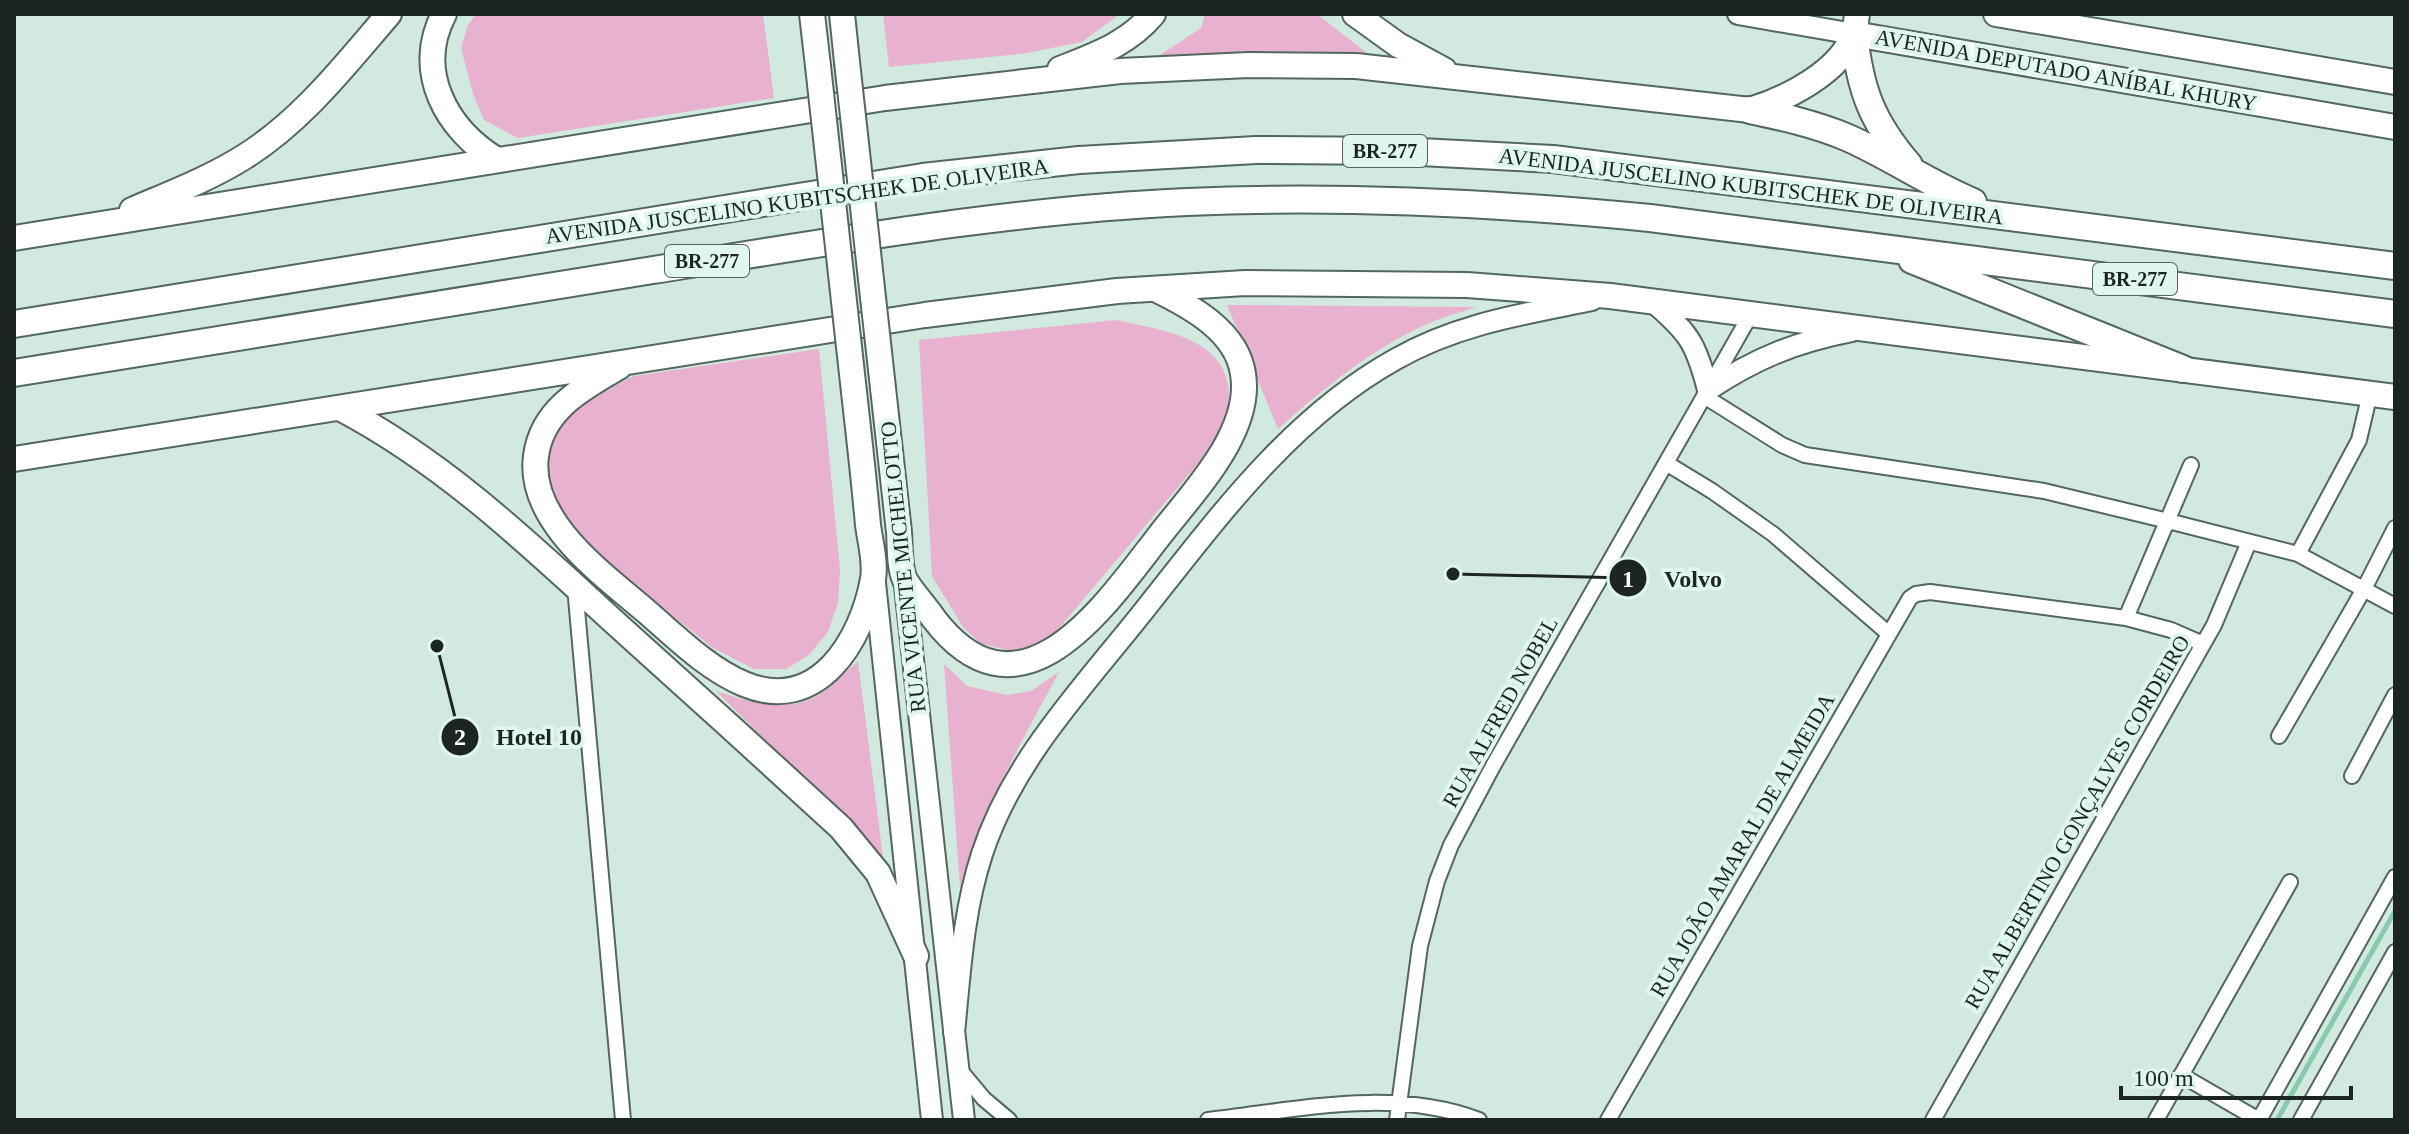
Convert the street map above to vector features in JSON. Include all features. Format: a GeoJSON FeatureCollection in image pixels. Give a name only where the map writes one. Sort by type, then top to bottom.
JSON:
{"type":"FeatureCollection","features":[{"type":"Feature","properties":{"kind":"highway"},"geometry":{"type":"LineString","coordinates":[[1855,24],[1858,73],[1869,108],[1895,149],[1911,167],[1940,189]]}},
{"type":"Feature","properties":{"kind":"highway"},"geometry":{"type":"LineString","coordinates":[[1750,110],[1804,122],[1847,138],[1940,189],[2010,217]]}},
{"type":"Feature","properties":{"kind":"highway","name":"AVENIDA JUSCELINO KUBITSCHEK DE OLIVEIRA"},"geometry":{"type":"LineString","coordinates":[[14,324],[998,167],[1167,154],[1326,150],[1491,154],[1662,172],[2395,266]]}},
{"type":"Feature","properties":{"kind":"highway","name":"AVENIDA JUSCELINO KUBITSCHEK DE OLIVEIRA"},"geometry":{"type":"LineString","coordinates":[[14,373],[925,227],[1012,216],[1183,202],[1333,199],[1493,204],[1650,218],[2395,314]]}},
{"type":"Feature","properties":{"kind":"highway"},"geometry":{"type":"LineString","coordinates":[[1876,245],[2183,369]]}},
{"type":"Feature","properties":{"kind":"main road"},"geometry":{"type":"LineString","coordinates":[[100,224],[245,156],[300,113],[389,14]]}},
{"type":"Feature","properties":{"kind":"main road"},"geometry":{"type":"LineString","coordinates":[[444,14],[431,49],[431,66],[442,101],[462,131],[480,150],[497,160]]}},
{"type":"Feature","properties":{"kind":"main road","name":"RUA VICENTE MICHELOTTO"},"geometry":{"type":"LineString","coordinates":[[812,14],[932,1120]]}},
{"type":"Feature","properties":{"kind":"main road","name":"RUA VICENTE MICHELOTTO"},"geometry":{"type":"LineString","coordinates":[[842,14],[964,1120]]}},
{"type":"Feature","properties":{"kind":"main road"},"geometry":{"type":"LineString","coordinates":[[1034,79],[1105,51],[1143,26],[1153,14]]}},
{"type":"Feature","properties":{"kind":"main road"},"geometry":{"type":"LineString","coordinates":[[1355,14],[1398,45],[1457,77]]}},
{"type":"Feature","properties":{"kind":"main road","name":"AVENIDA DEPUTADO ANÍBAL KHURY"},"geometry":{"type":"LineString","coordinates":[[1738,14],[1855,24],[2395,127]]}},
{"type":"Feature","properties":{"kind":"main road","name":"AVENIDA DEPUTADO ANÍBAL KHURY"},"geometry":{"type":"LineString","coordinates":[[1996,14],[2395,82]]}},
{"type":"Feature","properties":{"kind":"main road"},"geometry":{"type":"LineString","coordinates":[[14,238],[885,98],[1120,71],[1249,65],[1356,66],[1750,110],[1798,91],[1820,75],[1838,57],[1855,24]]}},
{"type":"Feature","properties":{"kind":"main road"},"geometry":{"type":"LineString","coordinates":[[443,169],[456,151],[462,131]]}},
{"type":"Feature","properties":{"kind":"main road"},"geometry":{"type":"LineString","coordinates":[[14,459],[632,359],[984,306],[1153,288],[1245,283],[1399,283],[1610,296],[2395,397]]}},
{"type":"Feature","properties":{"kind":"main road"},"geometry":{"type":"LineString","coordinates":[[904,578],[946,634],[973,656],[988,662],[1005,664],[1042,657],[1078,634],[1095,616],[1214,463],[1236,426],[1243,400],[1243,373],[1230,343],[1198,313],[1153,288]]}},
{"type":"Feature","properties":{"kind":"main road"},"geometry":{"type":"LineString","coordinates":[[954,1033],[966,921],[974,882],[986,843],[1009,792],[1060,715],[1253,476],[1318,415],[1359,383],[1431,341],[1492,320],[1610,296]]}},
{"type":"Feature","properties":{"kind":"main road"},"geometry":{"type":"LineString","coordinates":[[1653,302],[1691,338],[1699,357],[1706,393],[1732,374],[1781,349],[1863,329]]}},
{"type":"Feature","properties":{"kind":"main road"},"geometry":{"type":"LineString","coordinates":[[632,359],[563,403],[549,418],[540,436],[535,457],[536,479],[542,498],[553,521],[582,555],[698,655],[745,685],[767,690],[789,690],[810,684],[833,666],[853,639],[874,576]]}},
{"type":"Feature","properties":{"kind":"main road"},"geometry":{"type":"LineString","coordinates":[[340,408],[447,475],[575,585],[851,839],[878,873],[916,956]]}},
{"type":"Feature","properties":{"kind":"street","name":"RUA ALFRED NOBEL"},"geometry":{"type":"LineString","coordinates":[[1397,1120],[1420,946],[1437,881],[1451,845],[1751,314]]}},
{"type":"Feature","properties":{"kind":"street"},"geometry":{"type":"LineString","coordinates":[[1706,393],[1782,445],[1817,459],[2044,491],[2298,554],[2395,606]]}},
{"type":"Feature","properties":{"kind":"street"},"geometry":{"type":"LineString","coordinates":[[2298,554],[2359,440],[2370,393]]}},
{"type":"Feature","properties":{"kind":"street"},"geometry":{"type":"LineString","coordinates":[[1666,463],[1773,534],[1889,634]]}},
{"type":"Feature","properties":{"kind":"street"},"geometry":{"type":"LineString","coordinates":[[2191,465],[2126,618],[2171,630],[2203,644]]}},
{"type":"Feature","properties":{"kind":"street"},"geometry":{"type":"LineString","coordinates":[[2279,736],[2364,589],[2395,528]]}},
{"type":"Feature","properties":{"kind":"street","name":"RUA ALBERTINO GONÇALVES CORDEIRO"},"geometry":{"type":"LineString","coordinates":[[1933,1120],[2222,610],[2249,542]]}},
{"type":"Feature","properties":{"kind":"street"},"geometry":{"type":"LineString","coordinates":[[575,585],[623,1120]]}},
{"type":"Feature","properties":{"kind":"street","name":"RUA JOÃO AMARAL DE ALMEIDA"},"geometry":{"type":"LineString","coordinates":[[1608,1120],[1889,634],[1916,594],[1930,592],[2126,618]]}},
{"type":"Feature","properties":{"kind":"street"},"geometry":{"type":"LineString","coordinates":[[2352,776],[2395,695]]}},
{"type":"Feature","properties":{"kind":"street"},"geometry":{"type":"LineString","coordinates":[[2181,1075],[2259,1120],[2395,877]]}},
{"type":"Feature","properties":{"kind":"street"},"geometry":{"type":"LineString","coordinates":[[2156,1120],[2290,882]]}},
{"type":"Feature","properties":{"kind":"street"},"geometry":{"type":"LineString","coordinates":[[2301,1120],[2391,970],[2395,952]]}},
{"type":"Feature","properties":{"kind":"street"},"geometry":{"type":"LineString","coordinates":[[958,1068],[984,1099],[1009,1120]]}},
{"type":"Feature","properties":{"kind":"street"},"geometry":{"type":"LineString","coordinates":[[1208,1120],[1399,1101],[1479,1120]]}},
{"type":"Feature","properties":{"kind":"shaded area"},"geometry":{"type":"Polygon","coordinates":[[[476,14],[763,14],[774,98],[518,138],[484,120],[473,94],[461,48],[468,25],[476,14]]]}},
{"type":"Feature","properties":{"kind":"shaded area"},"geometry":{"type":"Polygon","coordinates":[[[883,14],[1120,14],[1082,42],[1021,54],[889,67],[883,14]]]}},
{"type":"Feature","properties":{"kind":"shaded area"},"geometry":{"type":"Polygon","coordinates":[[[1205,14],[1317,14],[1368,54],[1160,55],[1201,28],[1205,14]]]}},
{"type":"Feature","properties":{"kind":"shaded area"},"geometry":{"type":"Polygon","coordinates":[[[1227,305],[1476,307],[1429,323],[1384,347],[1329,385],[1278,429],[1227,305]]]}},
{"type":"Feature","properties":{"kind":"shaded area"},"geometry":{"type":"Polygon","coordinates":[[[1116,320],[1174,334],[1208,351],[1220,364],[1227,381],[1229,403],[1226,424],[1211,448],[1055,633],[1032,648],[1013,651],[981,644],[963,627],[932,576],[919,340],[1116,320]]]}},
{"type":"Feature","properties":{"kind":"shaded area"},"geometry":{"type":"Polygon","coordinates":[[[819,349],[840,570],[838,603],[828,632],[809,655],[786,669],[754,669],[713,648],[592,551],[564,519],[551,488],[548,462],[554,436],[572,412],[600,392],[634,376],[819,349]]]}},
{"type":"Feature","properties":{"kind":"shaded area"},"geometry":{"type":"Polygon","coordinates":[[[858,661],[883,857],[716,691],[757,703],[799,703],[825,691],[858,661]]]}},
{"type":"Feature","properties":{"kind":"shaded area"},"geometry":{"type":"Polygon","coordinates":[[[944,664],[967,686],[1007,695],[1031,691],[1059,672],[991,804],[960,887],[944,664]]]}},
{"type":"Feature","properties":{"kind":"waterway"},"geometry":{"type":"LineString","coordinates":[[2277,1120],[2395,911]]}},
{"type":"Feature","properties":{"kind":"place","name":"Volvo"},"geometry":{"type":"Point","coordinates":[1453,574]}},
{"type":"Feature","properties":{"kind":"place","name":"Hotel 10"},"geometry":{"type":"Point","coordinates":[437,646]}}]}
